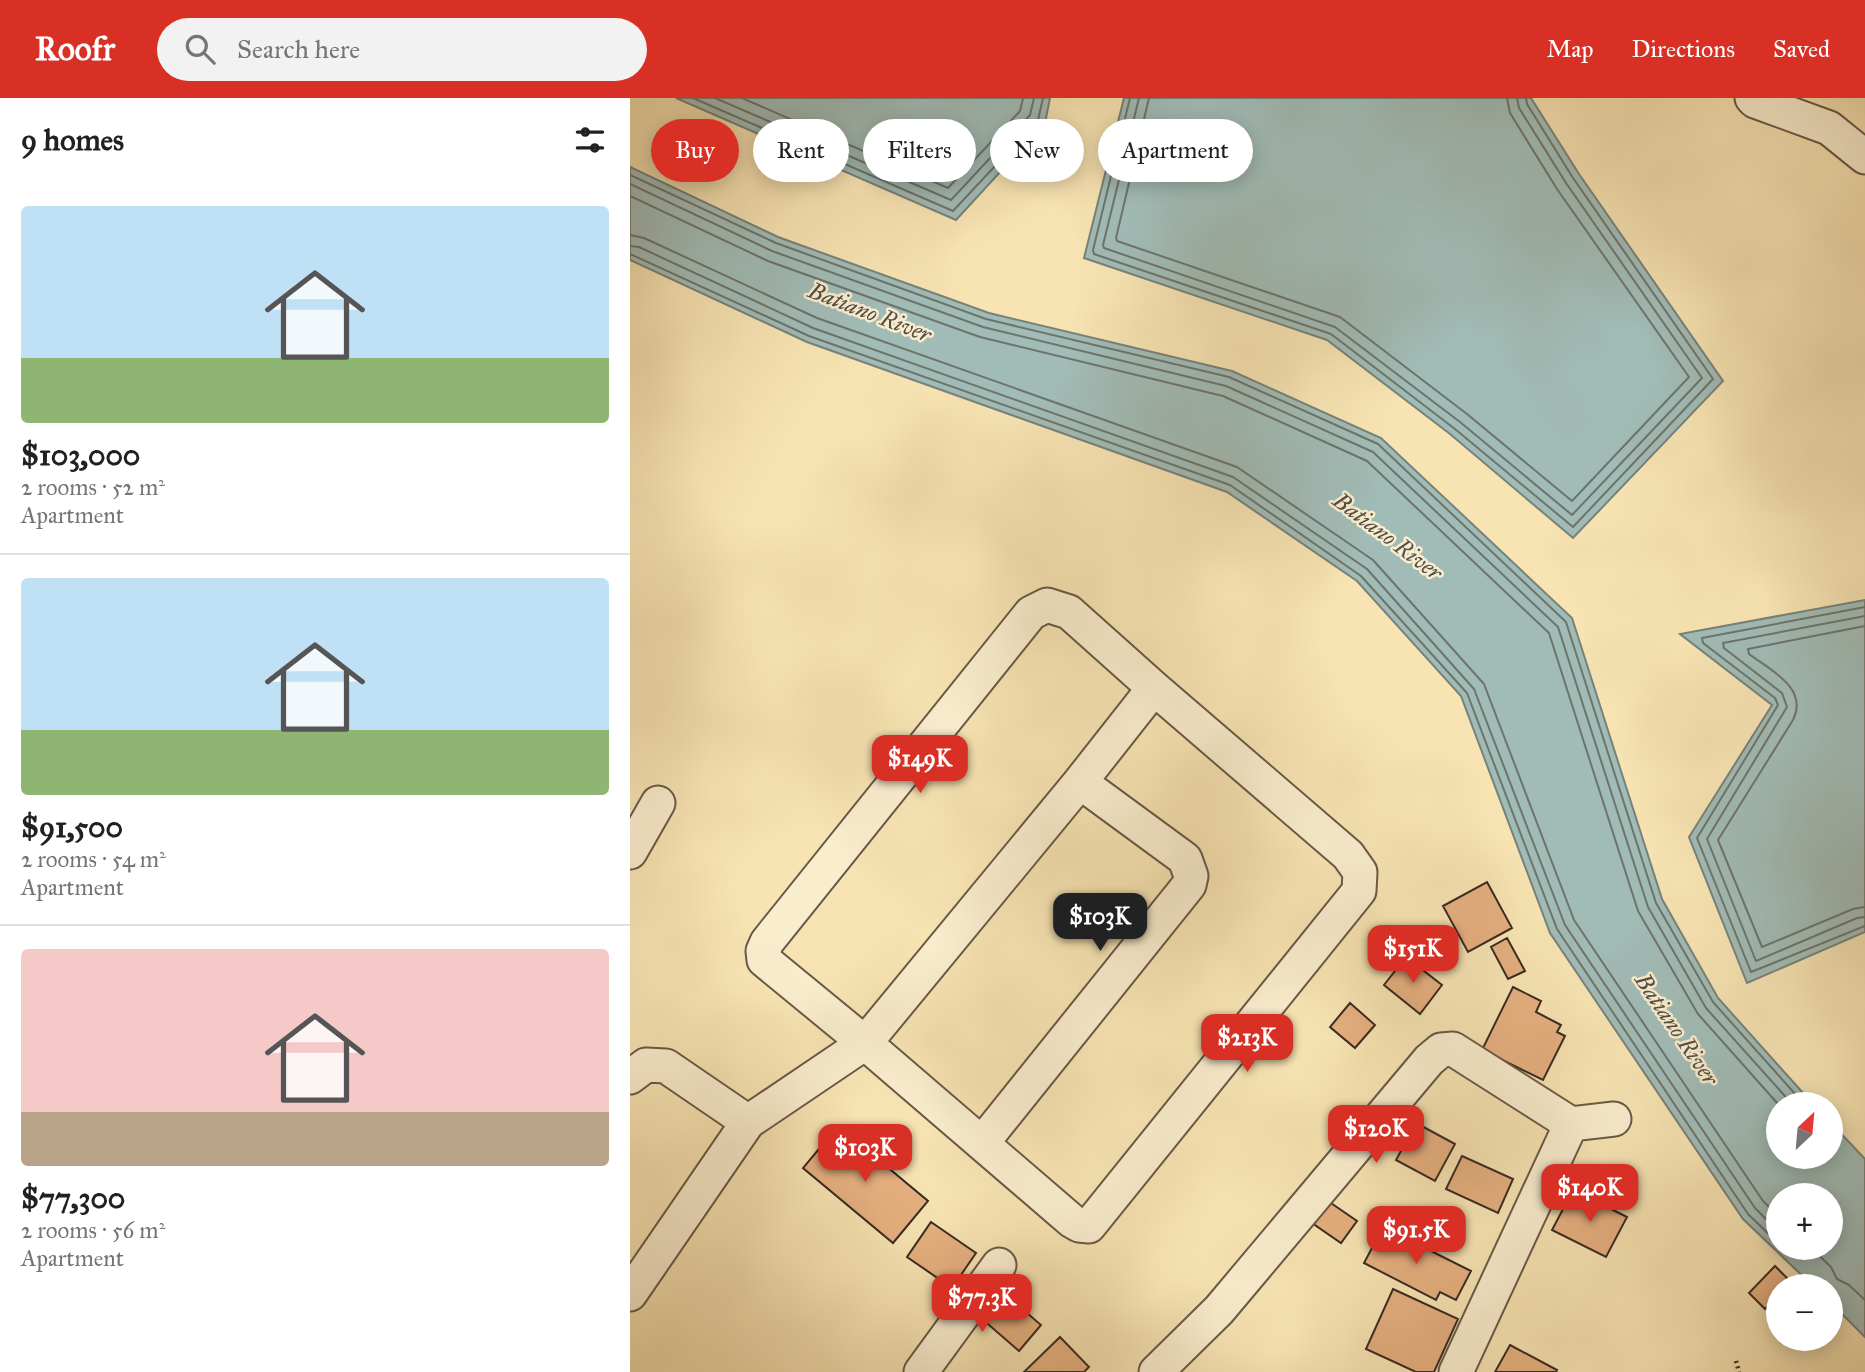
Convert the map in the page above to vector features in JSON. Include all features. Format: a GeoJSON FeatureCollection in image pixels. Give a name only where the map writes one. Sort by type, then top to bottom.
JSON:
{"type":"FeatureCollection","features":[{"type":"Feature","properties":{"kind":"street"},"geometry":{"type":"LineString","coordinates":[[1752,98],[1829,128],[1865,157]]}},
{"type":"Feature","properties":{"kind":"street"},"geometry":{"type":"LineString","coordinates":[[1047,606],[1069,612],[1154,688],[1348,855],[1360,872],[1359,891],[1089,1226],[1079,1225],[1072,1222],[865,1043],[764,960],[763,951],[767,942],[1031,613],[1047,606]]}},
{"type":"Feature","properties":{"kind":"street"},"geometry":{"type":"LineString","coordinates":[[630,1294],[748,1122],[865,1043],[1154,688]]}},
{"type":"Feature","properties":{"kind":"street"},"geometry":{"type":"LineString","coordinates":[[982,1143],[1189,886],[1191,876],[1185,859],[1080,782]]}},
{"type":"Feature","properties":{"kind":"street"},"geometry":{"type":"LineString","coordinates":[[630,852],[658,803]]}},
{"type":"Feature","properties":{"kind":"street"},"geometry":{"type":"LineString","coordinates":[[1156,1372],[1219,1310],[1429,1060],[1441,1050],[1453,1049],[1571,1124],[1614,1119]]}},
{"type":"Feature","properties":{"kind":"street"},"geometry":{"type":"LineString","coordinates":[[630,1077],[646,1065],[666,1066],[748,1122]]}},
{"type":"Feature","properties":{"kind":"street"},"geometry":{"type":"LineString","coordinates":[[1455,1372],[1571,1124]]}},
{"type":"Feature","properties":{"kind":"street"},"geometry":{"type":"LineString","coordinates":[[921,1372],[999,1265]]}},
{"type":"Feature","properties":{"kind":"path"},"geometry":{"type":"LineString","coordinates":[[1736,1361],[1739,1372]]}},
{"type":"Feature","properties":{"kind":"water"},"geometry":{"type":"Polygon","coordinates":[[[676,98],[1050,98],[1046,119],[990,119],[991,182],[956,220],[869,182],[976,182],[976,119],[863,119],[863,179],[849,173],[849,119],[753,119],[753,132],[739,125],[739,119],[724,119],[676,98]]]}},
{"type":"Feature","properties":{"kind":"water"},"geometry":{"type":"Polygon","coordinates":[[[1124,98],[1531,98],[1579,174],[1723,381],[1573,538],[1450,434],[1327,340],[1084,258],[1103,182],[1253,182],[1253,119],[1119,119],[1124,98]]]}},
{"type":"Feature","properties":{"kind":"water","name":"Batiano River"},"geometry":{"type":"Polygon","coordinates":[[[630,167],[651,177],[651,182],[662,182],[778,237],[989,313],[1232,371],[1381,438],[1572,618],[1662,899],[1718,998],[1802,1092],[1766,1092],[1766,1169],[1843,1169],[1843,1136],[1865,1159],[1865,1337],[1843,1315],[1843,1274],[1800,1274],[1786,1260],[1843,1260],[1843,1183],[1766,1183],[1766,1241],[1743,1219],[1550,933],[1461,696],[1357,581],[1227,492],[807,342],[630,260],[630,167]]]}},
{"type":"Feature","properties":{"kind":"water"},"geometry":{"type":"Polygon","coordinates":[[[1865,600],[1865,932],[1747,983],[1689,837],[1772,705],[1680,634],[1865,600]]]}},
{"type":"Feature","properties":{"kind":"building"},"geometry":{"type":"Polygon","coordinates":[[[1487,882],[1512,928],[1468,952],[1443,906],[1487,882]]]}},
{"type":"Feature","properties":{"kind":"building"},"geometry":{"type":"Polygon","coordinates":[[[1507,938],[1525,971],[1508,979],[1491,947],[1507,938]]]}},
{"type":"Feature","properties":{"kind":"building"},"geometry":{"type":"Polygon","coordinates":[[[1406,957],[1442,985],[1420,1014],[1384,985],[1406,957]]]}},
{"type":"Feature","properties":{"kind":"building"},"geometry":{"type":"Polygon","coordinates":[[[1513,987],[1541,1001],[1536,1012],[1561,1025],[1557,1032],[1565,1036],[1543,1080],[1482,1050],[1513,987]]]}},
{"type":"Feature","properties":{"kind":"building"},"geometry":{"type":"Polygon","coordinates":[[[1350,1003],[1375,1025],[1355,1048],[1330,1027],[1350,1003]]]}},
{"type":"Feature","properties":{"kind":"building"},"geometry":{"type":"Polygon","coordinates":[[[1416,1123],[1455,1144],[1435,1181],[1396,1160],[1416,1123]]]}},
{"type":"Feature","properties":{"kind":"building"},"geometry":{"type":"Polygon","coordinates":[[[838,1126],[928,1201],[893,1243],[803,1168],[838,1126]]]}},
{"type":"Feature","properties":{"kind":"building"},"geometry":{"type":"Polygon","coordinates":[[[1462,1156],[1513,1179],[1498,1213],[1446,1189],[1462,1156]]]}},
{"type":"Feature","properties":{"kind":"building"},"geometry":{"type":"Polygon","coordinates":[[[1573,1190],[1627,1217],[1606,1257],[1552,1230],[1573,1190]]]}},
{"type":"Feature","properties":{"kind":"building"},"geometry":{"type":"Polygon","coordinates":[[[1328,1201],[1357,1221],[1341,1243],[1312,1223],[1328,1201]]]}},
{"type":"Feature","properties":{"kind":"building"},"geometry":{"type":"Polygon","coordinates":[[[931,1222],[976,1253],[952,1288],[907,1257],[931,1222]]]}},
{"type":"Feature","properties":{"kind":"building"},"geometry":{"type":"Polygon","coordinates":[[[1383,1227],[1471,1271],[1456,1300],[1440,1292],[1436,1300],[1364,1263],[1383,1227]]]}},
{"type":"Feature","properties":{"kind":"building"},"geometry":{"type":"Polygon","coordinates":[[[1775,1266],[1783,1274],[1767,1274],[1775,1266]]]}},
{"type":"Feature","properties":{"kind":"building"},"geometry":{"type":"Polygon","coordinates":[[[1766,1275],[1766,1308],[1749,1293],[1766,1275]]]}},
{"type":"Feature","properties":{"kind":"building"},"geometry":{"type":"Polygon","coordinates":[[[1393,1289],[1458,1319],[1434,1372],[1416,1372],[1366,1349],[1393,1289]]]}},
{"type":"Feature","properties":{"kind":"building"},"geometry":{"type":"Polygon","coordinates":[[[1004,1293],[1041,1325],[1019,1351],[982,1319],[1004,1293]]]}},
{"type":"Feature","properties":{"kind":"building"},"geometry":{"type":"Polygon","coordinates":[[[1060,1337],[1089,1367],[1084,1372],[1024,1372],[1060,1337]]]}},
{"type":"Feature","properties":{"kind":"building"},"geometry":{"type":"Polygon","coordinates":[[[1510,1345],[1557,1370],[1556,1372],[1495,1372],[1510,1345]]]}}]}
